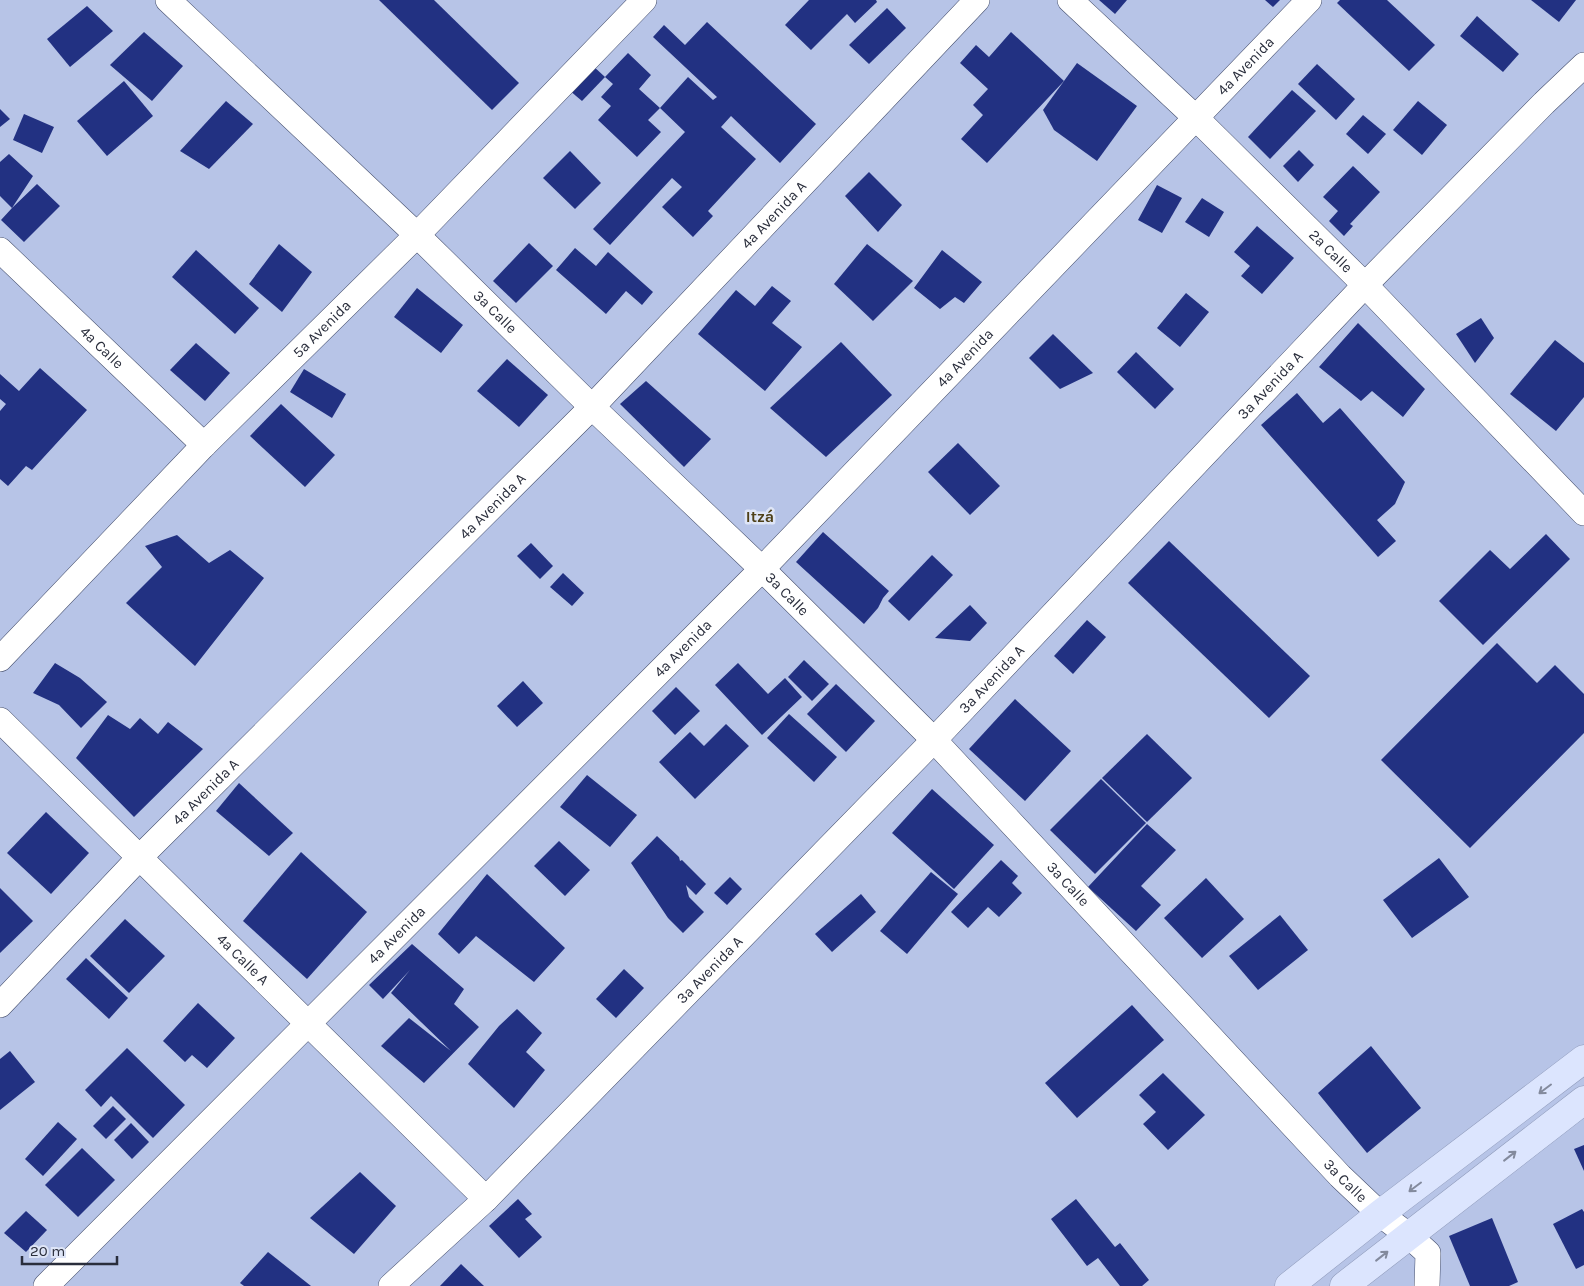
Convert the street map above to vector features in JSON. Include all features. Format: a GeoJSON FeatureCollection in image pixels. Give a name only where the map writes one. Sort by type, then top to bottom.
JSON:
{"type":"FeatureCollection","features":[{"type":"Feature","properties":{"kind":"main road"},"geometry":{"type":"LineString","coordinates":[[1289,1286],[1380,1214],[1584,1059]]}},
{"type":"Feature","properties":{"kind":"main road"},"geometry":{"type":"LineString","coordinates":[[1344,1286],[1584,1100]]}},
{"type":"Feature","properties":{"kind":"street","name":"3a Calle"},"geometry":{"type":"LineString","coordinates":[[168,0],[417,235],[592,407],[762,569],[934,740],[1340,1176],[1380,1214],[1408,1235]]}},
{"type":"Feature","properties":{"kind":"street","name":"5a Avenida"},"geometry":{"type":"LineString","coordinates":[[0,659],[204,445],[417,235],[644,0]]}},
{"type":"Feature","properties":{"kind":"street","name":"4a Avenida A"},"geometry":{"type":"LineString","coordinates":[[0,1005],[139,858],[592,407],[977,0]]}},
{"type":"Feature","properties":{"kind":"street","name":"2a Calle"},"geometry":{"type":"LineString","coordinates":[[1070,0],[1196,118],[1365,285],[1584,513]]}},
{"type":"Feature","properties":{"kind":"street","name":"4a Avenida"},"geometry":{"type":"LineString","coordinates":[[46,1286],[762,569],[1310,0]]}},
{"type":"Feature","properties":{"kind":"street","name":"3a Avenida A"},"geometry":{"type":"LineString","coordinates":[[390,1286],[486,1200],[934,740],[1365,285],[1544,103],[1584,65]]}},
{"type":"Feature","properties":{"kind":"street","name":"4a Calle"},"geometry":{"type":"LineString","coordinates":[[0,250],[204,445]]}},
{"type":"Feature","properties":{"kind":"street","name":"4a Calle A"},"geometry":{"type":"LineString","coordinates":[[0,720],[486,1200]]}},
{"type":"Feature","properties":{"kind":"street"},"geometry":{"type":"LineString","coordinates":[[1408,1235],[1428,1253],[1428,1286]]}},
{"type":"Feature","properties":{"kind":"building"},"geometry":{"type":"Polygon","coordinates":[[[379,0],[434,0],[519,83],[492,110],[379,0]]]}},
{"type":"Feature","properties":{"kind":"building"},"geometry":{"type":"Polygon","coordinates":[[[809,0],[876,0],[877,2],[855,23],[847,14],[811,50],[785,25],[809,0]]]}},
{"type":"Feature","properties":{"kind":"building"},"geometry":{"type":"Polygon","coordinates":[[[1099,0],[1127,0],[1115,14],[1099,0]]]}},
{"type":"Feature","properties":{"kind":"building"},"geometry":{"type":"Polygon","coordinates":[[[1265,0],[1280,0],[1273,7],[1265,0]]]}},
{"type":"Feature","properties":{"kind":"building"},"geometry":{"type":"Polygon","coordinates":[[[1340,0],[1387,0],[1435,45],[1409,71],[1337,3],[1340,0]]]}},
{"type":"Feature","properties":{"kind":"building"},"geometry":{"type":"Polygon","coordinates":[[[1531,0],[1576,0],[1559,22],[1531,0]]]}},
{"type":"Feature","properties":{"kind":"building"},"geometry":{"type":"Polygon","coordinates":[[[87,6],[113,31],[70,67],[47,39],[87,6]]]}},
{"type":"Feature","properties":{"kind":"building"},"geometry":{"type":"Polygon","coordinates":[[[887,8],[906,28],[869,64],[849,45],[887,8]]]}},
{"type":"Feature","properties":{"kind":"building"},"geometry":{"type":"Polygon","coordinates":[[[1477,16],[1519,54],[1503,72],[1460,36],[1477,16]]]}},
{"type":"Feature","properties":{"kind":"building"},"geometry":{"type":"Polygon","coordinates":[[[707,22],[816,124],[780,163],[731,116],[721,127],[756,159],[708,211],[713,216],[693,237],[662,207],[682,187],[672,178],[610,245],[593,229],[685,132],[660,108],[688,77],[713,100],[717,97],[653,37],[664,25],[685,45],[707,22]]]}},
{"type":"Feature","properties":{"kind":"building"},"geometry":{"type":"Polygon","coordinates":[[[144,32],[183,66],[152,101],[110,65],[144,32]]]}},
{"type":"Feature","properties":{"kind":"building"},"geometry":{"type":"Polygon","coordinates":[[[1011,32],[1064,81],[987,163],[961,139],[983,115],[973,105],[988,89],[960,63],[976,45],[989,57],[1011,32]]]}},
{"type":"Feature","properties":{"kind":"building"},"geometry":{"type":"Polygon","coordinates":[[[628,53],[651,75],[639,89],[660,108],[648,120],[661,132],[637,157],[598,120],[611,106],[601,97],[613,84],[605,77],[628,53]]]}},
{"type":"Feature","properties":{"kind":"building"},"geometry":{"type":"Polygon","coordinates":[[[1077,63],[1137,106],[1097,161],[1054,130],[1043,110],[1077,63]]]}},
{"type":"Feature","properties":{"kind":"building"},"geometry":{"type":"Polygon","coordinates":[[[1317,64],[1355,99],[1336,120],[1298,84],[1317,64]]]}},
{"type":"Feature","properties":{"kind":"building"},"geometry":{"type":"Polygon","coordinates":[[[592,65],[605,77],[582,101],[569,90],[592,65]]]}},
{"type":"Feature","properties":{"kind":"building"},"geometry":{"type":"Polygon","coordinates":[[[124,81],[153,116],[107,156],[77,121],[124,81]]]}},
{"type":"Feature","properties":{"kind":"building"},"geometry":{"type":"Polygon","coordinates":[[[1292,90],[1316,111],[1270,159],[1248,137],[1292,90]]]}},
{"type":"Feature","properties":{"kind":"building"},"geometry":{"type":"Polygon","coordinates":[[[226,101],[253,124],[209,169],[180,151],[226,101]]]}},
{"type":"Feature","properties":{"kind":"building"},"geometry":{"type":"Polygon","coordinates":[[[1418,101],[1447,125],[1422,155],[1393,130],[1418,101]]]}},
{"type":"Feature","properties":{"kind":"building"},"geometry":{"type":"Polygon","coordinates":[[[0,109],[10,119],[0,127],[0,109]]]}},
{"type":"Feature","properties":{"kind":"building"},"geometry":{"type":"Polygon","coordinates":[[[24,114],[54,127],[42,153],[13,140],[24,114]]]}},
{"type":"Feature","properties":{"kind":"building"},"geometry":{"type":"Polygon","coordinates":[[[1363,115],[1386,134],[1368,154],[1346,134],[1363,115]]]}},
{"type":"Feature","properties":{"kind":"building"},"geometry":{"type":"Polygon","coordinates":[[[1299,150],[1314,165],[1298,182],[1283,166],[1299,150]]]}},
{"type":"Feature","properties":{"kind":"building"},"geometry":{"type":"Polygon","coordinates":[[[570,151],[601,183],[575,209],[543,178],[570,151]]]}},
{"type":"Feature","properties":{"kind":"building"},"geometry":{"type":"Polygon","coordinates":[[[9,154],[33,176],[12,208],[0,196],[0,162],[9,154]]]}},
{"type":"Feature","properties":{"kind":"building"},"geometry":{"type":"Polygon","coordinates":[[[1353,166],[1380,192],[1350,224],[1353,226],[1344,236],[1329,221],[1338,211],[1323,197],[1353,166]]]}},
{"type":"Feature","properties":{"kind":"building"},"geometry":{"type":"Polygon","coordinates":[[[869,172],[902,205],[878,232],[845,196],[869,172]]]}},
{"type":"Feature","properties":{"kind":"building"},"geometry":{"type":"Polygon","coordinates":[[[37,184],[60,206],[24,242],[1,220],[37,184]]]}},
{"type":"Feature","properties":{"kind":"building"},"geometry":{"type":"Polygon","coordinates":[[[1157,185],[1182,198],[1162,233],[1138,220],[1157,185]]]}},
{"type":"Feature","properties":{"kind":"building"},"geometry":{"type":"Polygon","coordinates":[[[1202,198],[1224,212],[1209,237],[1185,222],[1202,198]]]}},
{"type":"Feature","properties":{"kind":"building"},"geometry":{"type":"Polygon","coordinates":[[[1257,226],[1294,258],[1262,294],[1241,276],[1250,266],[1234,252],[1257,226]]]}},
{"type":"Feature","properties":{"kind":"building"},"geometry":{"type":"Polygon","coordinates":[[[529,243],[553,266],[516,303],[493,281],[529,243]]]}},
{"type":"Feature","properties":{"kind":"building"},"geometry":{"type":"Polygon","coordinates":[[[279,244],[312,272],[282,312],[249,284],[279,244]]]}},
{"type":"Feature","properties":{"kind":"building"},"geometry":{"type":"Polygon","coordinates":[[[867,244],[913,281],[873,321],[834,284],[867,244]]]}},
{"type":"Feature","properties":{"kind":"building"},"geometry":{"type":"Polygon","coordinates":[[[575,248],[596,266],[608,252],[653,292],[642,305],[626,291],[606,314],[556,270],[575,248]]]}},
{"type":"Feature","properties":{"kind":"building"},"geometry":{"type":"Polygon","coordinates":[[[196,250],[259,308],[235,334],[172,277],[196,250]]]}},
{"type":"Feature","properties":{"kind":"building"},"geometry":{"type":"Polygon","coordinates":[[[942,250],[982,282],[964,303],[955,297],[940,309],[914,288],[942,250]]]}},
{"type":"Feature","properties":{"kind":"building"},"geometry":{"type":"Polygon","coordinates":[[[772,286],[791,301],[772,323],[802,347],[765,391],[698,334],[736,290],[755,306],[772,286]]]}},
{"type":"Feature","properties":{"kind":"building"},"geometry":{"type":"Polygon","coordinates":[[[417,288],[463,325],[441,353],[394,317],[417,288]]]}},
{"type":"Feature","properties":{"kind":"building"},"geometry":{"type":"Polygon","coordinates":[[[1186,293],[1209,312],[1180,347],[1157,328],[1186,293]]]}},
{"type":"Feature","properties":{"kind":"building"},"geometry":{"type":"Polygon","coordinates":[[[1481,318],[1494,338],[1475,363],[1456,334],[1481,318]]]}},
{"type":"Feature","properties":{"kind":"building"},"geometry":{"type":"Polygon","coordinates":[[[1358,323],[1425,389],[1403,417],[1372,391],[1361,401],[1319,367],[1358,323]]]}},
{"type":"Feature","properties":{"kind":"building"},"geometry":{"type":"Polygon","coordinates":[[[1053,334],[1093,373],[1060,389],[1029,358],[1053,334]]]}},
{"type":"Feature","properties":{"kind":"building"},"geometry":{"type":"Polygon","coordinates":[[[1555,340],[1584,363],[1584,397],[1556,431],[1510,394],[1555,340]]]}},
{"type":"Feature","properties":{"kind":"building"},"geometry":{"type":"Polygon","coordinates":[[[841,342],[892,395],[826,457],[770,408],[841,342]]]}},
{"type":"Feature","properties":{"kind":"building"},"geometry":{"type":"Polygon","coordinates":[[[196,343],[230,373],[205,401],[170,370],[196,343]]]}},
{"type":"Feature","properties":{"kind":"building"},"geometry":{"type":"Polygon","coordinates":[[[1136,352],[1174,389],[1155,409],[1117,372],[1136,352]]]}},
{"type":"Feature","properties":{"kind":"building"},"geometry":{"type":"Polygon","coordinates":[[[507,359],[548,395],[519,427],[477,391],[507,359]]]}},
{"type":"Feature","properties":{"kind":"building"},"geometry":{"type":"Polygon","coordinates":[[[40,368],[87,410],[32,470],[26,466],[8,486],[0,479],[0,411],[6,404],[0,399],[0,374],[19,391],[40,368]]]}},
{"type":"Feature","properties":{"kind":"building"},"geometry":{"type":"Polygon","coordinates":[[[304,369],[346,394],[332,418],[290,392],[304,369]]]}},
{"type":"Feature","properties":{"kind":"building"},"geometry":{"type":"Polygon","coordinates":[[[646,381],[711,439],[684,467],[620,404],[646,381]]]}},
{"type":"Feature","properties":{"kind":"building"},"geometry":{"type":"Polygon","coordinates":[[[1297,393],[1323,423],[1340,408],[1405,482],[1395,504],[1377,520],[1396,541],[1378,557],[1261,425],[1297,393]]]}},
{"type":"Feature","properties":{"kind":"building"},"geometry":{"type":"Polygon","coordinates":[[[281,404],[335,455],[305,487],[250,436],[281,404]]]}},
{"type":"Feature","properties":{"kind":"building"},"geometry":{"type":"Polygon","coordinates":[[[958,443],[1000,486],[970,515],[928,472],[958,443]]]}},
{"type":"Feature","properties":{"kind":"building"},"geometry":{"type":"Polygon","coordinates":[[[823,532],[889,591],[864,624],[796,562],[823,532]]]}},
{"type":"Feature","properties":{"kind":"building"},"geometry":{"type":"Polygon","coordinates":[[[1546,534],[1570,559],[1483,645],[1439,601],[1490,550],[1510,569],[1546,534]]]}},
{"type":"Feature","properties":{"kind":"building"},"geometry":{"type":"Polygon","coordinates":[[[177,535],[209,563],[230,550],[264,578],[195,666],[126,603],[162,567],[145,546],[177,535]]]}},
{"type":"Feature","properties":{"kind":"building"},"geometry":{"type":"Polygon","coordinates":[[[1169,541],[1310,676],[1269,718],[1128,583],[1169,541]]]}},
{"type":"Feature","properties":{"kind":"building"},"geometry":{"type":"Polygon","coordinates":[[[531,543],[553,566],[540,579],[517,556],[531,543]]]}},
{"type":"Feature","properties":{"kind":"building"},"geometry":{"type":"Polygon","coordinates":[[[932,555],[953,575],[909,621],[888,601],[932,555]]]}},
{"type":"Feature","properties":{"kind":"building"},"geometry":{"type":"Polygon","coordinates":[[[563,573],[584,593],[572,606],[550,587],[563,573]]]}},
{"type":"Feature","properties":{"kind":"building"},"geometry":{"type":"Polygon","coordinates":[[[970,605],[987,623],[970,641],[935,638],[970,605]]]}},
{"type":"Feature","properties":{"kind":"building"},"geometry":{"type":"Polygon","coordinates":[[[1087,620],[1106,637],[1073,674],[1054,656],[1087,620]]]}},
{"type":"Feature","properties":{"kind":"building"},"geometry":{"type":"Polygon","coordinates":[[[1497,643],[1537,683],[1555,665],[1584,694],[1584,733],[1470,848],[1381,760],[1497,643]]]}},
{"type":"Feature","properties":{"kind":"building"},"geometry":{"type":"Polygon","coordinates":[[[804,660],[829,684],[812,701],[788,677],[804,660]]]}},
{"type":"Feature","properties":{"kind":"building"},"geometry":{"type":"Polygon","coordinates":[[[55,663],[80,678],[107,702],[81,728],[59,705],[33,693],[55,663]]]}},
{"type":"Feature","properties":{"kind":"building"},"geometry":{"type":"Polygon","coordinates":[[[738,663],[768,694],[785,678],[802,697],[762,735],[715,685],[738,663]]]}},
{"type":"Feature","properties":{"kind":"building"},"geometry":{"type":"Polygon","coordinates":[[[523,681],[543,703],[517,727],[497,706],[523,681]]]}},
{"type":"Feature","properties":{"kind":"building"},"geometry":{"type":"Polygon","coordinates":[[[836,684],[875,721],[846,752],[807,714],[836,684]]]}},
{"type":"Feature","properties":{"kind":"building"},"geometry":{"type":"Polygon","coordinates":[[[676,687],[700,711],[675,735],[652,711],[676,687]]]}},
{"type":"Feature","properties":{"kind":"building"},"geometry":{"type":"Polygon","coordinates":[[[1015,699],[1071,751],[1025,801],[969,749],[1015,699]]]}},
{"type":"Feature","properties":{"kind":"building"},"geometry":{"type":"Polygon","coordinates":[[[789,714],[837,757],[814,782],[767,738],[789,714]]]}},
{"type":"Feature","properties":{"kind":"building"},"geometry":{"type":"Polygon","coordinates":[[[108,715],[130,729],[140,718],[158,734],[168,722],[203,749],[134,817],[76,758],[108,715]]]}},
{"type":"Feature","properties":{"kind":"building"},"geometry":{"type":"Polygon","coordinates":[[[726,724],[749,746],[695,799],[659,762],[690,732],[704,746],[726,724]]]}},
{"type":"Feature","properties":{"kind":"building"},"geometry":{"type":"Polygon","coordinates":[[[1147,734],[1192,778],[1147,822],[1102,778],[1147,734]]]}},
{"type":"Feature","properties":{"kind":"building"},"geometry":{"type":"Polygon","coordinates":[[[587,775],[637,815],[610,847],[560,807],[587,775]]]}},
{"type":"Feature","properties":{"kind":"building"},"geometry":{"type":"Polygon","coordinates":[[[1101,779],[1146,823],[1095,874],[1050,830],[1101,779]]]}},
{"type":"Feature","properties":{"kind":"building"},"geometry":{"type":"Polygon","coordinates":[[[239,783],[293,833],[269,856],[216,811],[239,783]]]}},
{"type":"Feature","properties":{"kind":"building"},"geometry":{"type":"Polygon","coordinates":[[[932,789],[994,845],[954,889],[892,833],[932,789]]]}},
{"type":"Feature","properties":{"kind":"building"},"geometry":{"type":"Polygon","coordinates":[[[46,812],[89,853],[51,894],[7,853],[46,812]]]}},
{"type":"Feature","properties":{"kind":"building"},"geometry":{"type":"Polygon","coordinates":[[[1147,824],[1176,850],[1141,886],[1161,905],[1136,931],[1088,887],[1147,824]]]}},
{"type":"Feature","properties":{"kind":"building"},"geometry":{"type":"Polygon","coordinates":[[[657,836],[679,857],[680,861],[682,860],[706,884],[696,895],[686,885],[689,897],[704,912],[683,933],[668,918],[631,863],[657,836]]]}},
{"type":"Feature","properties":{"kind":"building"},"geometry":{"type":"Polygon","coordinates":[[[559,841],[590,870],[565,896],[534,866],[559,841]]]}},
{"type":"Feature","properties":{"kind":"building"},"geometry":{"type":"Polygon","coordinates":[[[301,852],[367,912],[307,979],[243,921],[301,852]]]}},
{"type":"Feature","properties":{"kind":"building"},"geometry":{"type":"Polygon","coordinates":[[[1439,858],[1469,897],[1412,938],[1383,900],[1439,858]]]}},
{"type":"Feature","properties":{"kind":"building"},"geometry":{"type":"Polygon","coordinates":[[[1001,860],[1018,876],[1012,883],[1022,893],[999,917],[988,907],[968,928],[951,912],[1001,860]]]}},
{"type":"Feature","properties":{"kind":"building"},"geometry":{"type":"Polygon","coordinates":[[[931,872],[958,894],[907,954],[880,931],[931,872]]]}},
{"type":"Feature","properties":{"kind":"building"},"geometry":{"type":"Polygon","coordinates":[[[487,874],[565,948],[534,982],[476,936],[459,954],[438,934],[487,874]]]}},
{"type":"Feature","properties":{"kind":"building"},"geometry":{"type":"Polygon","coordinates":[[[730,877],[742,889],[727,905],[714,893],[730,877]]]}},
{"type":"Feature","properties":{"kind":"building"},"geometry":{"type":"Polygon","coordinates":[[[1206,878],[1244,919],[1202,958],[1164,918],[1206,878]]]}},
{"type":"Feature","properties":{"kind":"building"},"geometry":{"type":"Polygon","coordinates":[[[0,888],[33,921],[0,953],[0,888]]]}},
{"type":"Feature","properties":{"kind":"building"},"geometry":{"type":"Polygon","coordinates":[[[861,894],[876,912],[832,952],[815,934],[861,894]]]}},
{"type":"Feature","properties":{"kind":"building"},"geometry":{"type":"Polygon","coordinates":[[[1280,915],[1308,950],[1258,990],[1229,956],[1280,915]]]}},
{"type":"Feature","properties":{"kind":"building"},"geometry":{"type":"Polygon","coordinates":[[[125,919],[165,956],[129,993],[90,956],[125,919]]]}},
{"type":"Feature","properties":{"kind":"building"},"geometry":{"type":"Polygon","coordinates":[[[412,944],[464,989],[454,1004],[479,1027],[424,1083],[381,1046],[409,1018],[451,1051],[391,993],[410,970],[383,999],[369,985],[412,944]]]}},
{"type":"Feature","properties":{"kind":"building"},"geometry":{"type":"Polygon","coordinates":[[[86,958],[128,998],[109,1019],[66,979],[86,958]]]}},
{"type":"Feature","properties":{"kind":"building"},"geometry":{"type":"Polygon","coordinates":[[[624,969],[644,988],[616,1018],[596,999],[624,969]]]}},
{"type":"Feature","properties":{"kind":"building"},"geometry":{"type":"Polygon","coordinates":[[[198,1003],[235,1038],[207,1068],[192,1055],[185,1062],[163,1041],[198,1003]]]}},
{"type":"Feature","properties":{"kind":"building"},"geometry":{"type":"Polygon","coordinates":[[[1132,1005],[1164,1040],[1077,1118],[1045,1083],[1132,1005]]]}},
{"type":"Feature","properties":{"kind":"building"},"geometry":{"type":"Polygon","coordinates":[[[517,1009],[542,1033],[526,1052],[545,1070],[514,1108],[468,1064],[499,1026],[517,1009]]]}},
{"type":"Feature","properties":{"kind":"building"},"geometry":{"type":"Polygon","coordinates":[[[1371,1046],[1421,1108],[1367,1153],[1318,1093],[1371,1046]]]}},
{"type":"Feature","properties":{"kind":"building"},"geometry":{"type":"Polygon","coordinates":[[[127,1048],[185,1105],[153,1138],[111,1096],[101,1107],[85,1090],[127,1048]]]}},
{"type":"Feature","properties":{"kind":"building"},"geometry":{"type":"Polygon","coordinates":[[[10,1051],[35,1082],[0,1110],[0,1059],[10,1051]]]}},
{"type":"Feature","properties":{"kind":"building"},"geometry":{"type":"Polygon","coordinates":[[[1163,1073],[1205,1115],[1168,1150],[1143,1124],[1156,1112],[1139,1095],[1163,1073]]]}},
{"type":"Feature","properties":{"kind":"building"},"geometry":{"type":"Polygon","coordinates":[[[113,1106],[126,1119],[106,1139],[93,1126],[113,1106]]]}},
{"type":"Feature","properties":{"kind":"building"},"geometry":{"type":"Polygon","coordinates":[[[58,1122],[77,1139],[43,1176],[25,1159],[58,1122]]]}},
{"type":"Feature","properties":{"kind":"building"},"geometry":{"type":"Polygon","coordinates":[[[131,1123],[149,1142],[132,1159],[114,1140],[131,1123]]]}},
{"type":"Feature","properties":{"kind":"building"},"geometry":{"type":"Polygon","coordinates":[[[1584,1145],[1584,1171],[1574,1149],[1584,1145]]]}},
{"type":"Feature","properties":{"kind":"building"},"geometry":{"type":"Polygon","coordinates":[[[82,1148],[115,1180],[78,1217],[45,1185],[82,1148]]]}},
{"type":"Feature","properties":{"kind":"building"},"geometry":{"type":"Polygon","coordinates":[[[360,1172],[396,1206],[354,1254],[310,1218],[360,1172]]]}},
{"type":"Feature","properties":{"kind":"building"},"geometry":{"type":"Polygon","coordinates":[[[518,1199],[532,1214],[525,1219],[542,1237],[519,1258],[489,1226],[518,1199]]]}},
{"type":"Feature","properties":{"kind":"building"},"geometry":{"type":"Polygon","coordinates":[[[1076,1199],[1115,1247],[1120,1243],[1149,1280],[1142,1286],[1120,1286],[1098,1258],[1087,1266],[1051,1219],[1076,1199]]]}},
{"type":"Feature","properties":{"kind":"building"},"geometry":{"type":"Polygon","coordinates":[[[1582,1209],[1584,1212],[1584,1265],[1576,1269],[1553,1224],[1582,1209]]]}},
{"type":"Feature","properties":{"kind":"building"},"geometry":{"type":"Polygon","coordinates":[[[26,1211],[47,1230],[26,1252],[4,1233],[26,1211]]]}},
{"type":"Feature","properties":{"kind":"building"},"geometry":{"type":"Polygon","coordinates":[[[1492,1218],[1518,1282],[1509,1286],[1470,1286],[1449,1236],[1492,1218]]]}},
{"type":"Feature","properties":{"kind":"building"},"geometry":{"type":"Polygon","coordinates":[[[268,1252],[311,1286],[244,1286],[240,1283],[268,1252]]]}},
{"type":"Feature","properties":{"kind":"building"},"geometry":{"type":"Polygon","coordinates":[[[461,1264],[484,1286],[440,1286],[461,1264]]]}},
{"type":"Feature","properties":{"kind":"district","name":"Itzá"},"geometry":{"type":"Point","coordinates":[760,516]}}]}
